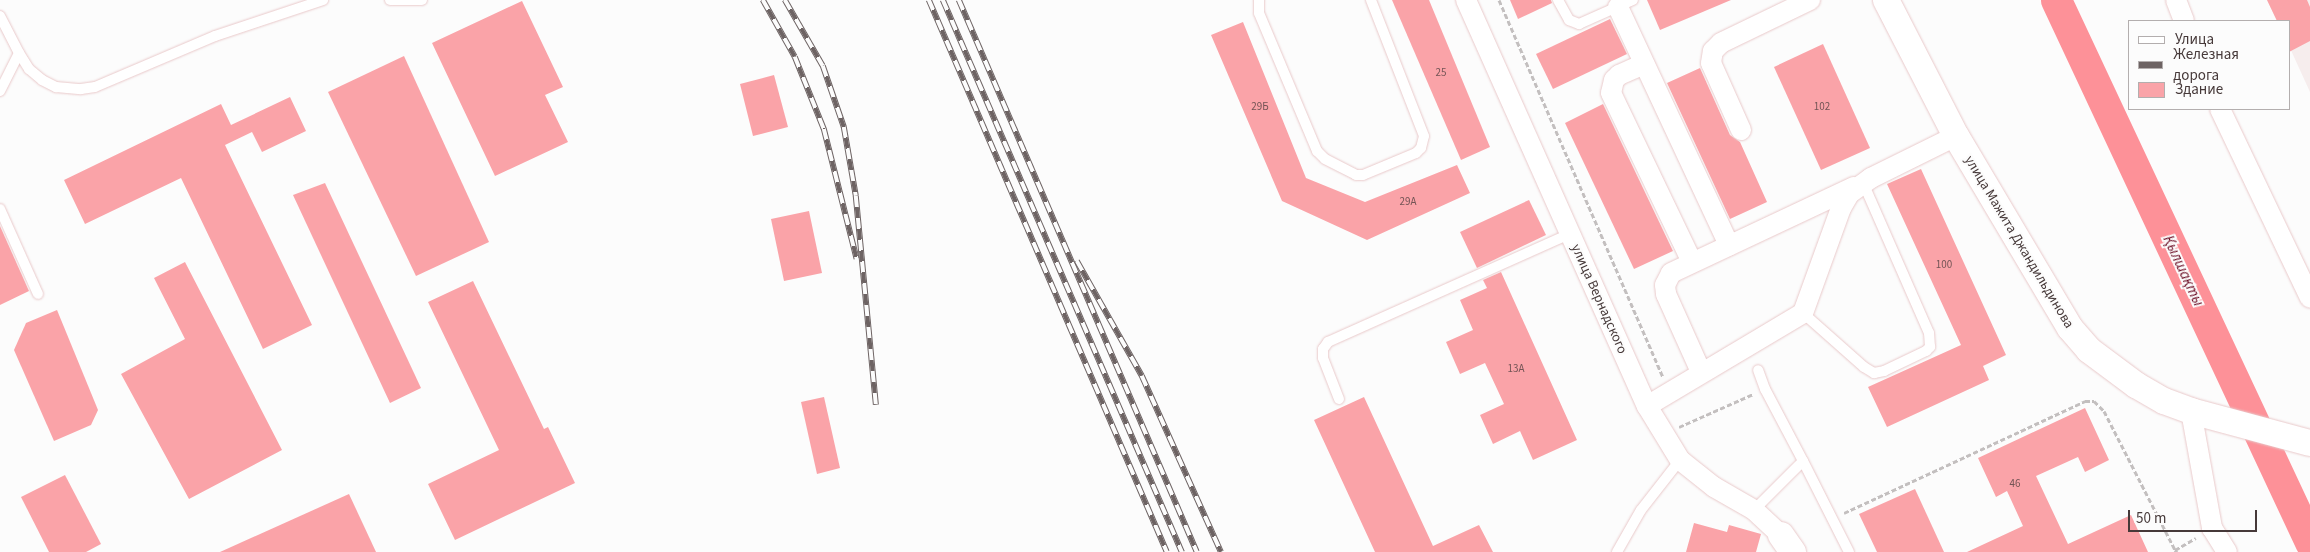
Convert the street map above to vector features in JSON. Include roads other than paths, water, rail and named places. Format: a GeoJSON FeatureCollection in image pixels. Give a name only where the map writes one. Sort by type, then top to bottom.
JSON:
{"type":"FeatureCollection","features":[{"type":"Feature","properties":{"kind":"street","name":"улица Вернадского"},"geometry":{"type":"LineString","coordinates":[[1466,0],[1647,406],[1680,460],[1714,487],[1754,510],[1787,543]]}},
{"type":"Feature","properties":{"kind":"street"},"geometry":{"type":"LineString","coordinates":[[1741,130],[1711,63],[1713,51],[1721,42],[1810,0]]}},
{"type":"Feature","properties":{"kind":"street","name":"улица Мажита Джандильдинова"},"geometry":{"type":"LineString","coordinates":[[1886,0],[1956,136],[2070,328],[2089,350],[2136,385],[2164,401],[2191,411],[2302,441]]}},
{"type":"Feature","properties":{"kind":"street"},"geometry":{"type":"LineString","coordinates":[[2176,0],[2184,20]]}},
{"type":"Feature","properties":{"kind":"street"},"geometry":{"type":"LineString","coordinates":[[1625,4],[1644,64],[1729,245]]}},
{"type":"Feature","properties":{"kind":"street"},"geometry":{"type":"LineString","coordinates":[[1644,64],[1619,75],[1614,80],[1611,93],[1692,262]]}},
{"type":"Feature","properties":{"kind":"street"},"geometry":{"type":"LineString","coordinates":[[2220,110],[2310,298]]}},
{"type":"Feature","properties":{"kind":"street"},"geometry":{"type":"LineString","coordinates":[[1701,372],[1666,294],[1665,285],[1671,273],[1863,183],[1956,136]]}},
{"type":"Feature","properties":{"kind":"street"},"geometry":{"type":"LineString","coordinates":[[1647,406],[1669,391],[1803,313],[1841,208],[1849,194],[1863,183]]}},
{"type":"Feature","properties":{"kind":"street"},"geometry":{"type":"LineString","coordinates":[[2191,411],[2212,528],[2227,552]]}},
{"type":"Feature","properties":{"kind":"lane"},"geometry":{"type":"LineString","coordinates":[[0,16],[29,69],[42,80],[56,87],[81,89],[95,87],[215,36],[322,0]]}},
{"type":"Feature","properties":{"kind":"lane"},"geometry":{"type":"LineString","coordinates":[[390,0],[422,0]]}},
{"type":"Feature","properties":{"kind":"lane"},"geometry":{"type":"LineString","coordinates":[[1259,0],[1259,13],[1317,151],[1325,159],[1356,175],[1363,175],[1416,154],[1421,148],[1424,136],[1371,0]]}},
{"type":"Feature","properties":{"kind":"lane"},"geometry":{"type":"LineString","coordinates":[[1558,0],[1569,20],[1579,24],[1625,4]]}},
{"type":"Feature","properties":{"kind":"lane"},"geometry":{"type":"LineString","coordinates":[[0,91],[19,53]]}},
{"type":"Feature","properties":{"kind":"lane"},"geometry":{"type":"LineString","coordinates":[[1803,313],[1864,368],[1874,373],[1880,373],[1926,351],[1930,347],[1931,337],[1863,183]]}},
{"type":"Feature","properties":{"kind":"lane"},"geometry":{"type":"LineString","coordinates":[[0,209],[38,294]]}},
{"type":"Feature","properties":{"kind":"lane"},"geometry":{"type":"LineString","coordinates":[[1339,398],[1322,358],[1323,349],[1328,342],[1570,234]]}},
{"type":"Feature","properties":{"kind":"lane"},"geometry":{"type":"LineString","coordinates":[[1758,370],[1765,389],[1849,552]]}},
{"type":"Feature","properties":{"kind":"lane"},"geometry":{"type":"LineString","coordinates":[[1617,552],[1641,510],[1680,460]]}},
{"type":"Feature","properties":{"kind":"lane"},"geometry":{"type":"LineString","coordinates":[[1754,510],[1803,461]]}},
{"type":"Feature","properties":{"kind":"waterway","name":"Қылшақты"},"geometry":{"type":"LineString","coordinates":[[2056,0],[2310,542]]}},
{"type":"Feature","properties":{"kind":"railway"},"geometry":{"type":"LineString","coordinates":[[763,0],[795,57],[824,129],[857,259]]}},
{"type":"Feature","properties":{"kind":"railway"},"geometry":{"type":"LineString","coordinates":[[785,0],[823,66],[844,127],[856,196],[876,405]]}},
{"type":"Feature","properties":{"kind":"railway"},"geometry":{"type":"LineString","coordinates":[[929,0],[1167,552]]}},
{"type":"Feature","properties":{"kind":"railway"},"geometry":{"type":"LineString","coordinates":[[943,0],[1182,552]]}},
{"type":"Feature","properties":{"kind":"railway"},"geometry":{"type":"LineString","coordinates":[[959,0],[1197,552]]}},
{"type":"Feature","properties":{"kind":"railway"},"geometry":{"type":"LineString","coordinates":[[1077,261],[1142,376],[1221,552]]}}]}
